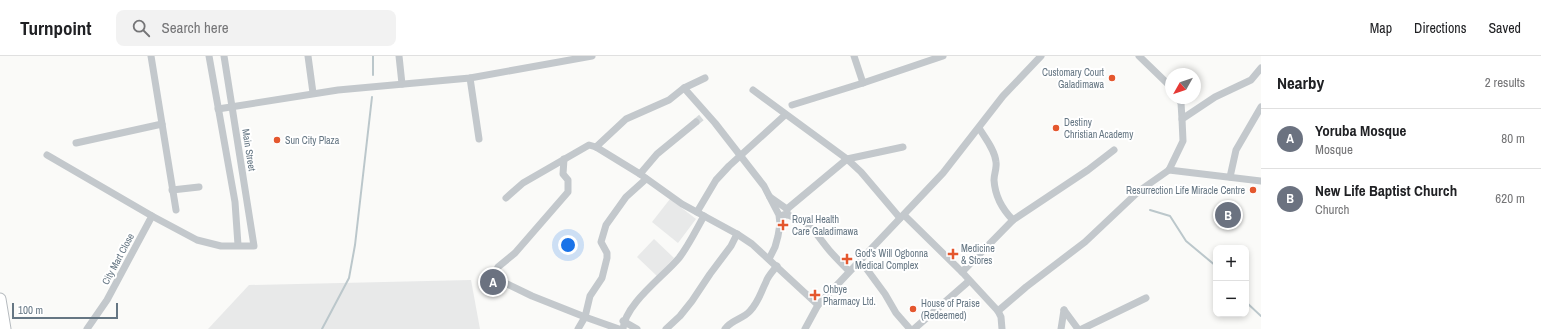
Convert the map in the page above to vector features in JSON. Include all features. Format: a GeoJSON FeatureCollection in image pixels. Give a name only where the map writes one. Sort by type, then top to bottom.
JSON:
{"type":"FeatureCollection","features":[{"type":"Feature","properties":{"kind":"main road"},"geometry":{"type":"LineString","coordinates":[[0,298],[5,329]]}},
{"type":"Feature","properties":{"kind":"street"},"geometry":{"type":"LineString","coordinates":[[151,56],[176,210]]}},
{"type":"Feature","properties":{"kind":"street"},"geometry":{"type":"LineString","coordinates":[[47,155],[152,216],[197,240],[221,246],[238,245],[235,202],[209,56]]}},
{"type":"Feature","properties":{"kind":"street","name":"Main Street"},"geometry":{"type":"LineString","coordinates":[[224,56],[254,246],[238,245]]}},
{"type":"Feature","properties":{"kind":"street"},"geometry":{"type":"LineString","coordinates":[[308,56],[313,93]]}},
{"type":"Feature","properties":{"kind":"street"},"geometry":{"type":"LineString","coordinates":[[399,56],[402,84]]}},
{"type":"Feature","properties":{"kind":"street"},"geometry":{"type":"LineString","coordinates":[[218,109],[313,93],[470,78],[592,56]]}},
{"type":"Feature","properties":{"kind":"street"},"geometry":{"type":"LineString","coordinates":[[854,56],[863,83]]}},
{"type":"Feature","properties":{"kind":"street"},"geometry":{"type":"LineString","coordinates":[[792,105],[942,56]]}},
{"type":"Feature","properties":{"kind":"street"},"geometry":{"type":"LineString","coordinates":[[805,329],[818,305],[943,173],[1003,96],[1041,56]]}},
{"type":"Feature","properties":{"kind":"street"},"geometry":{"type":"LineString","coordinates":[[1139,56],[1165,81]]}},
{"type":"Feature","properties":{"kind":"street"},"geometry":{"type":"LineString","coordinates":[[1182,119],[1215,97],[1258,78],[1261,68]]}},
{"type":"Feature","properties":{"kind":"street"},"geometry":{"type":"LineString","coordinates":[[470,78],[479,139]]}},
{"type":"Feature","properties":{"kind":"street"},"geometry":{"type":"LineString","coordinates":[[596,147],[626,119],[669,100],[684,88],[705,78]]}},
{"type":"Feature","properties":{"kind":"street"},"geometry":{"type":"LineString","coordinates":[[684,88],[704,115],[715,123],[764,186],[779,215],[780,224],[778,236],[775,247],[769,259]]}},
{"type":"Feature","properties":{"kind":"street"},"geometry":{"type":"LineString","coordinates":[[752,90],[847,159],[861,172],[902,216],[962,272],[998,311],[1001,317],[1002,329]]}},
{"type":"Feature","properties":{"kind":"street"},"geometry":{"type":"LineString","coordinates":[[998,311],[1026,287],[1085,242],[1139,191],[1169,170],[1183,141],[1181,104]]}},
{"type":"Feature","properties":{"kind":"street"},"geometry":{"type":"LineString","coordinates":[[1230,177],[1236,150],[1261,107]]}},
{"type":"Feature","properties":{"kind":"street"},"geometry":{"type":"LineString","coordinates":[[696,212],[716,180],[785,115]]}},
{"type":"Feature","properties":{"kind":"street"},"geometry":{"type":"LineString","coordinates":[[640,174],[657,154],[696,122]]}},
{"type":"Feature","properties":{"kind":"street"},"geometry":{"type":"LineString","coordinates":[[76,143],[162,124]]}},
{"type":"Feature","properties":{"kind":"street"},"geometry":{"type":"LineString","coordinates":[[978,128],[992,150],[996,162],[994,180],[999,200],[1004,210],[1013,220]]}},
{"type":"Feature","properties":{"kind":"street"},"geometry":{"type":"LineString","coordinates":[[506,198],[523,183],[564,159],[589,145],[596,147],[640,174],[682,204],[737,234],[777,266],[818,305]]}},
{"type":"Feature","properties":{"kind":"street"},"geometry":{"type":"LineString","coordinates":[[225,149],[239,147]]}},
{"type":"Feature","properties":{"kind":"street"},"geometry":{"type":"LineString","coordinates":[[779,215],[787,212],[847,159],[903,147]]}},
{"type":"Feature","properties":{"kind":"street"},"geometry":{"type":"LineString","coordinates":[[962,272],[1013,220],[1088,170],[1114,150]]}},
{"type":"Feature","properties":{"kind":"street"},"geometry":{"type":"LineString","coordinates":[[564,159],[563,174],[568,180],[568,192],[515,253],[498,267],[496,271],[499,278],[503,282],[532,296],[619,329]]}},
{"type":"Feature","properties":{"kind":"street"},"geometry":{"type":"LineString","coordinates":[[1169,170],[1261,181]]}},
{"type":"Feature","properties":{"kind":"street"},"geometry":{"type":"LineString","coordinates":[[578,329],[584,317],[590,296],[602,278],[607,252],[601,242],[606,225],[626,197],[646,179]]}},
{"type":"Feature","properties":{"kind":"street"},"geometry":{"type":"LineString","coordinates":[[172,190],[199,187]]}},
{"type":"Feature","properties":{"kind":"street"},"geometry":{"type":"LineString","coordinates":[[770,197],[787,212],[806,222],[814,229],[828,249],[849,271]]}},
{"type":"Feature","properties":{"kind":"street"},"geometry":{"type":"LineString","coordinates":[[235,202],[247,201]]}},
{"type":"Feature","properties":{"kind":"street","name":"City Mart Close"},"geometry":{"type":"LineString","coordinates":[[87,329],[107,300],[152,216]]}},
{"type":"Feature","properties":{"kind":"street"},"geometry":{"type":"LineString","coordinates":[[622,329],[623,321],[637,302],[678,259],[704,216]]}},
{"type":"Feature","properties":{"kind":"street"},"geometry":{"type":"LineString","coordinates":[[666,329],[680,316],[692,301],[731,246],[737,234]]}},
{"type":"Feature","properties":{"kind":"street"},"geometry":{"type":"LineString","coordinates":[[860,260],[885,294],[896,313],[910,329]]}},
{"type":"Feature","properties":{"kind":"street"},"geometry":{"type":"LineString","coordinates":[[725,329],[730,324],[744,317],[760,299],[766,280],[777,266]]}},
{"type":"Feature","properties":{"kind":"street"},"geometry":{"type":"LineString","coordinates":[[914,329],[947,302],[969,281]]}},
{"type":"Feature","properties":{"kind":"street"},"geometry":{"type":"LineString","coordinates":[[1082,329],[1146,298]]}},
{"type":"Feature","properties":{"kind":"street"},"geometry":{"type":"LineString","coordinates":[[1062,329],[1064,310],[1078,329]]}},
{"type":"Feature","properties":{"kind":"street"},"geometry":{"type":"LineString","coordinates":[[623,321],[637,329]]}},
{"type":"Feature","properties":{"kind":"shaded area"},"geometry":{"type":"Polygon","coordinates":[[[670,199],[696,219],[678,243],[652,222],[670,199]]]}},
{"type":"Feature","properties":{"kind":"shaded area"},"geometry":{"type":"Polygon","coordinates":[[[654,239],[674,258],[657,276],[637,257],[654,239]]]}},
{"type":"Feature","properties":{"kind":"shaded area"},"geometry":{"type":"Polygon","coordinates":[[[471,280],[480,329],[208,329],[249,285],[471,280]]]}},
{"type":"Feature","properties":{"kind":"waterway"},"geometry":{"type":"LineString","coordinates":[[373,56],[373,75]]}},
{"type":"Feature","properties":{"kind":"waterway"},"geometry":{"type":"LineString","coordinates":[[322,329],[349,278],[355,245],[372,97]]}},
{"type":"Feature","properties":{"kind":"waterway"},"geometry":{"type":"LineString","coordinates":[[1150,210],[1170,216],[1186,241],[1213,264]]}},
{"type":"Feature","properties":{"kind":"waterway"},"geometry":{"type":"LineString","coordinates":[[1249,305],[1261,316]]}},
{"type":"Feature","properties":{"kind":"tunnel"},"geometry":{"type":"LineString","coordinates":[[696,122],[702,117]]}},
{"type":"Feature","properties":{"kind":"place","name":"Customary Court Galadimawa"},"geometry":{"type":"Point","coordinates":[1112,78]}},
{"type":"Feature","properties":{"kind":"place","name":"Destiny Christian Academy"},"geometry":{"type":"Point","coordinates":[1056,128]}},
{"type":"Feature","properties":{"kind":"place","name":"Sun City Plaza"},"geometry":{"type":"Point","coordinates":[277,140]}},
{"type":"Feature","properties":{"kind":"place","name":"Resurrection Life Miracle Centre"},"geometry":{"type":"Point","coordinates":[1253,190]}},
{"type":"Feature","properties":{"kind":"place","name":"New Life Baptist Church"},"geometry":{"type":"Point","coordinates":[1228,215]}},
{"type":"Feature","properties":{"kind":"place","name":"Royal Health Care Galadimawa"},"geometry":{"type":"Point","coordinates":[783,225]}},
{"type":"Feature","properties":{"kind":"place","name":"Medicine & Stores"},"geometry":{"type":"Point","coordinates":[953,254]}},
{"type":"Feature","properties":{"kind":"place","name":"God's Will Ogbonna Medical Complex"},"geometry":{"type":"Point","coordinates":[847,259]}},
{"type":"Feature","properties":{"kind":"place","name":"Yoruba Mosque"},"geometry":{"type":"Point","coordinates":[493,282]}},
{"type":"Feature","properties":{"kind":"place","name":"Ohbye Pharmacy Ltd."},"geometry":{"type":"Point","coordinates":[815,295]}},
{"type":"Feature","properties":{"kind":"place","name":"House of Praise (Redeemed)"},"geometry":{"type":"Point","coordinates":[913,309]}}]}
